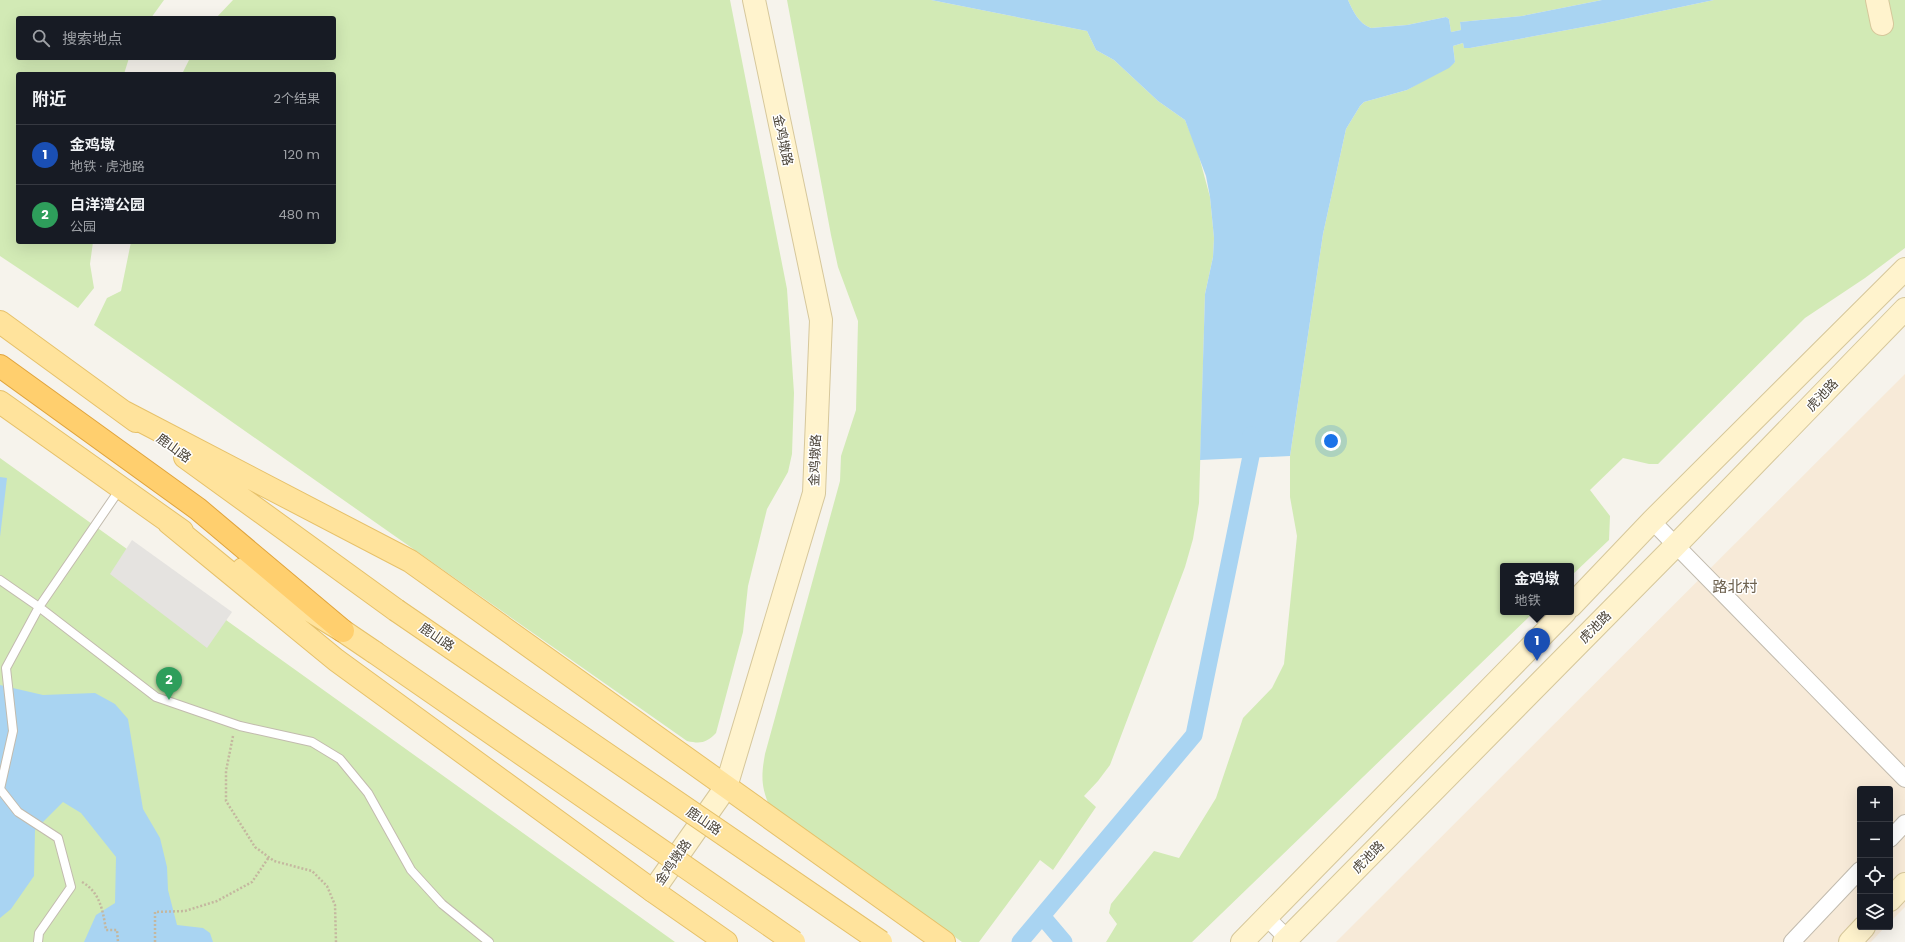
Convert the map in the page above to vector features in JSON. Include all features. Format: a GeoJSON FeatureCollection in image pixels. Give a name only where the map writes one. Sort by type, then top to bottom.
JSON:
{"type":"FeatureCollection","features":[{"type":"Feature","properties":{"kind":"highway"},"geometry":{"type":"LineString","coordinates":[[0,366],[198,509],[343,631]]}},
{"type":"Feature","properties":{"kind":"main road","name":"金鸡墩路"},"geometry":{"type":"LineString","coordinates":[[653,891],[726,787],[814,493],[821,320],[754,0]]}},
{"type":"Feature","properties":{"kind":"main road"},"geometry":{"type":"LineString","coordinates":[[1877,0],[1882,24]]}},
{"type":"Feature","properties":{"kind":"main road"},"geometry":{"type":"LineString","coordinates":[[1574,603],[1652,521],[1905,270]]}},
{"type":"Feature","properties":{"kind":"main road","name":"虎池路"},"geometry":{"type":"LineString","coordinates":[[1287,941],[1676,545],[1905,309]]}},
{"type":"Feature","properties":{"kind":"main road","name":"鹿山路"},"geometry":{"type":"LineString","coordinates":[[0,322],[396,610],[881,942]]}},
{"type":"Feature","properties":{"kind":"main road"},"geometry":{"type":"LineString","coordinates":[[0,402],[169,523],[336,660],[653,891],[726,942]]}},
{"type":"Feature","properties":{"kind":"main road"},"geometry":{"type":"LineString","coordinates":[[124,412],[410,562],[944,942]]}},
{"type":"Feature","properties":{"kind":"main road"},"geometry":{"type":"LineString","coordinates":[[169,523],[343,631],[794,942]]}},
{"type":"Feature","properties":{"kind":"main road"},"geometry":{"type":"LineString","coordinates":[[1242,942],[1562,615]]}},
{"type":"Feature","properties":{"kind":"main road"},"geometry":{"type":"LineString","coordinates":[[1893,897],[1905,884]]}},
{"type":"Feature","properties":{"kind":"main road"},"geometry":{"type":"LineString","coordinates":[[1850,942],[1861,930]]}},
{"type":"Feature","properties":{"kind":"street"},"geometry":{"type":"LineString","coordinates":[[1652,521],[1905,779]]}},
{"type":"Feature","properties":{"kind":"street"},"geometry":{"type":"LineString","coordinates":[[1893,835],[1905,823]]}},
{"type":"Feature","properties":{"kind":"street"},"geometry":{"type":"LineString","coordinates":[[1792,942],[1857,873]]}},
{"type":"Feature","properties":{"kind":"street"},"geometry":{"type":"LineString","coordinates":[[1267,918],[1287,941]]}},
{"type":"Feature","properties":{"kind":"lane"},"geometry":{"type":"LineString","coordinates":[[38,942],[39,933],[71,887],[58,838],[18,812],[0,789],[13,731],[6,668],[39,607],[121,488]]}},
{"type":"Feature","properties":{"kind":"lane"},"geometry":{"type":"LineString","coordinates":[[0,580],[39,607],[156,697],[235,724],[312,742],[340,759],[368,793],[411,870],[442,904],[489,942]]}},
{"type":"Feature","properties":{"kind":"path"},"geometry":{"type":"LineString","coordinates":[[235,724],[226,771],[226,801],[255,847],[274,861],[312,872],[327,886],[335,905],[336,942]]}},
{"type":"Feature","properties":{"kind":"path"},"geometry":{"type":"LineString","coordinates":[[155,942],[155,912],[185,911],[217,901],[252,882],[269,857]]}},
{"type":"Feature","properties":{"kind":"path"},"geometry":{"type":"LineString","coordinates":[[67,873],[91,887],[102,906],[106,930],[117,930],[118,942]]}},
{"type":"Feature","properties":{"kind":"shaded area"},"geometry":{"type":"Polygon","coordinates":[[[1905,374],[1905,907],[1893,919],[1893,786],[1857,786],[1857,930],[1882,930],[1871,942],[1336,942],[1905,374]]]}},
{"type":"Feature","properties":{"kind":"shaded area"},"geometry":{"type":"Polygon","coordinates":[[[132,540],[232,612],[207,648],[110,574],[132,540]]]}},
{"type":"Feature","properties":{"kind":"green space"},"geometry":{"type":"Polygon","coordinates":[[[0,0],[164,0],[152,16],[16,16],[16,60],[128,60],[125,72],[16,72],[16,244],[93,244],[90,264],[94,288],[78,308],[0,256],[0,0]]]}},
{"type":"Feature","properties":{"kind":"green space"},"geometry":{"type":"Polygon","coordinates":[[[233,0],[730,0],[787,289],[794,393],[792,454],[788,472],[767,509],[748,586],[743,632],[716,733],[709,739],[703,742],[687,741],[94,325],[107,298],[121,291],[131,244],[336,244],[336,72],[183,72],[189,60],[336,60],[336,16],[218,16],[233,0]]]}},
{"type":"Feature","properties":{"kind":"green space"},"geometry":{"type":"Polygon","coordinates":[[[787,0],[931,0],[1087,31],[1096,50],[1114,60],[1158,101],[1185,120],[1197,149],[1210,197],[1214,238],[1213,257],[1205,294],[1199,503],[1193,539],[1185,567],[1110,765],[1084,796],[1096,807],[1053,870],[1040,860],[979,942],[962,942],[770,807],[763,787],[762,775],[765,754],[840,481],[841,456],[856,410],[858,321],[838,267],[787,0]]]}},
{"type":"Feature","properties":{"kind":"green space"},"geometry":{"type":"Polygon","coordinates":[[[1348,0],[1602,0],[1522,16],[1460,22],[1461,30],[1451,32],[1449,19],[1446,17],[1407,25],[1371,28],[1363,23],[1354,13],[1348,0]]]}},
{"type":"Feature","properties":{"kind":"green space"},"geometry":{"type":"Polygon","coordinates":[[[1714,0],[1905,0],[1905,248],[1865,278],[1805,318],[1658,464],[1649,464],[1623,458],[1590,490],[1610,516],[1609,540],[1574,573],[1574,563],[1500,563],[1500,615],[1531,615],[1192,942],[1106,942],[1117,924],[1109,913],[1111,904],[1154,851],[1179,858],[1216,798],[1243,718],[1272,688],[1284,664],[1297,536],[1290,497],[1290,456],[1323,234],[1346,129],[1364,102],[1407,90],[1455,62],[1453,46],[1463,43],[1464,48],[1470,48],[1605,23],[1714,0]]]}},
{"type":"Feature","properties":{"kind":"green space"},"geometry":{"type":"Polygon","coordinates":[[[0,458],[675,942],[0,942],[0,458]]]}},
{"type":"Feature","properties":{"kind":"water"},"geometry":{"type":"Polygon","coordinates":[[[931,0],[1348,0],[1354,13],[1363,23],[1371,28],[1407,25],[1446,17],[1449,19],[1451,32],[1461,30],[1460,22],[1522,16],[1602,0],[1714,0],[1605,23],[1470,48],[1464,48],[1463,43],[1453,46],[1455,62],[1449,68],[1407,90],[1364,102],[1346,129],[1323,234],[1290,456],[1200,460],[1205,294],[1213,257],[1214,238],[1210,197],[1206,176],[1185,120],[1158,101],[1114,60],[1096,50],[1087,31],[931,0]]]}},
{"type":"Feature","properties":{"kind":"water"},"geometry":{"type":"Polygon","coordinates":[[[0,477],[7,478],[0,537],[0,477]]]}},
{"type":"Feature","properties":{"kind":"water"},"geometry":{"type":"Polygon","coordinates":[[[0,685],[43,695],[95,693],[115,704],[128,719],[143,809],[160,838],[167,867],[168,890],[177,925],[203,928],[210,933],[213,942],[84,942],[96,915],[115,903],[116,857],[81,813],[63,802],[35,830],[34,876],[11,909],[0,918],[0,685]]]}},
{"type":"Feature","properties":{"kind":"waterway"},"geometry":{"type":"LineString","coordinates":[[1020,942],[1194,735],[1251,456],[1251,435]]}},
{"type":"Feature","properties":{"kind":"waterway"},"geometry":{"type":"LineString","coordinates":[[1042,916],[1064,942]]}},
{"type":"Feature","properties":{"kind":"place","name":"金鸡墩"},"geometry":{"type":"Point","coordinates":[1537,661]}},
{"type":"Feature","properties":{"kind":"place","name":"白洋湾公园"},"geometry":{"type":"Point","coordinates":[169,700]}},
{"type":"Feature","properties":{"kind":"district","name":"路北村"},"geometry":{"type":"Point","coordinates":[1735,586]}}]}
